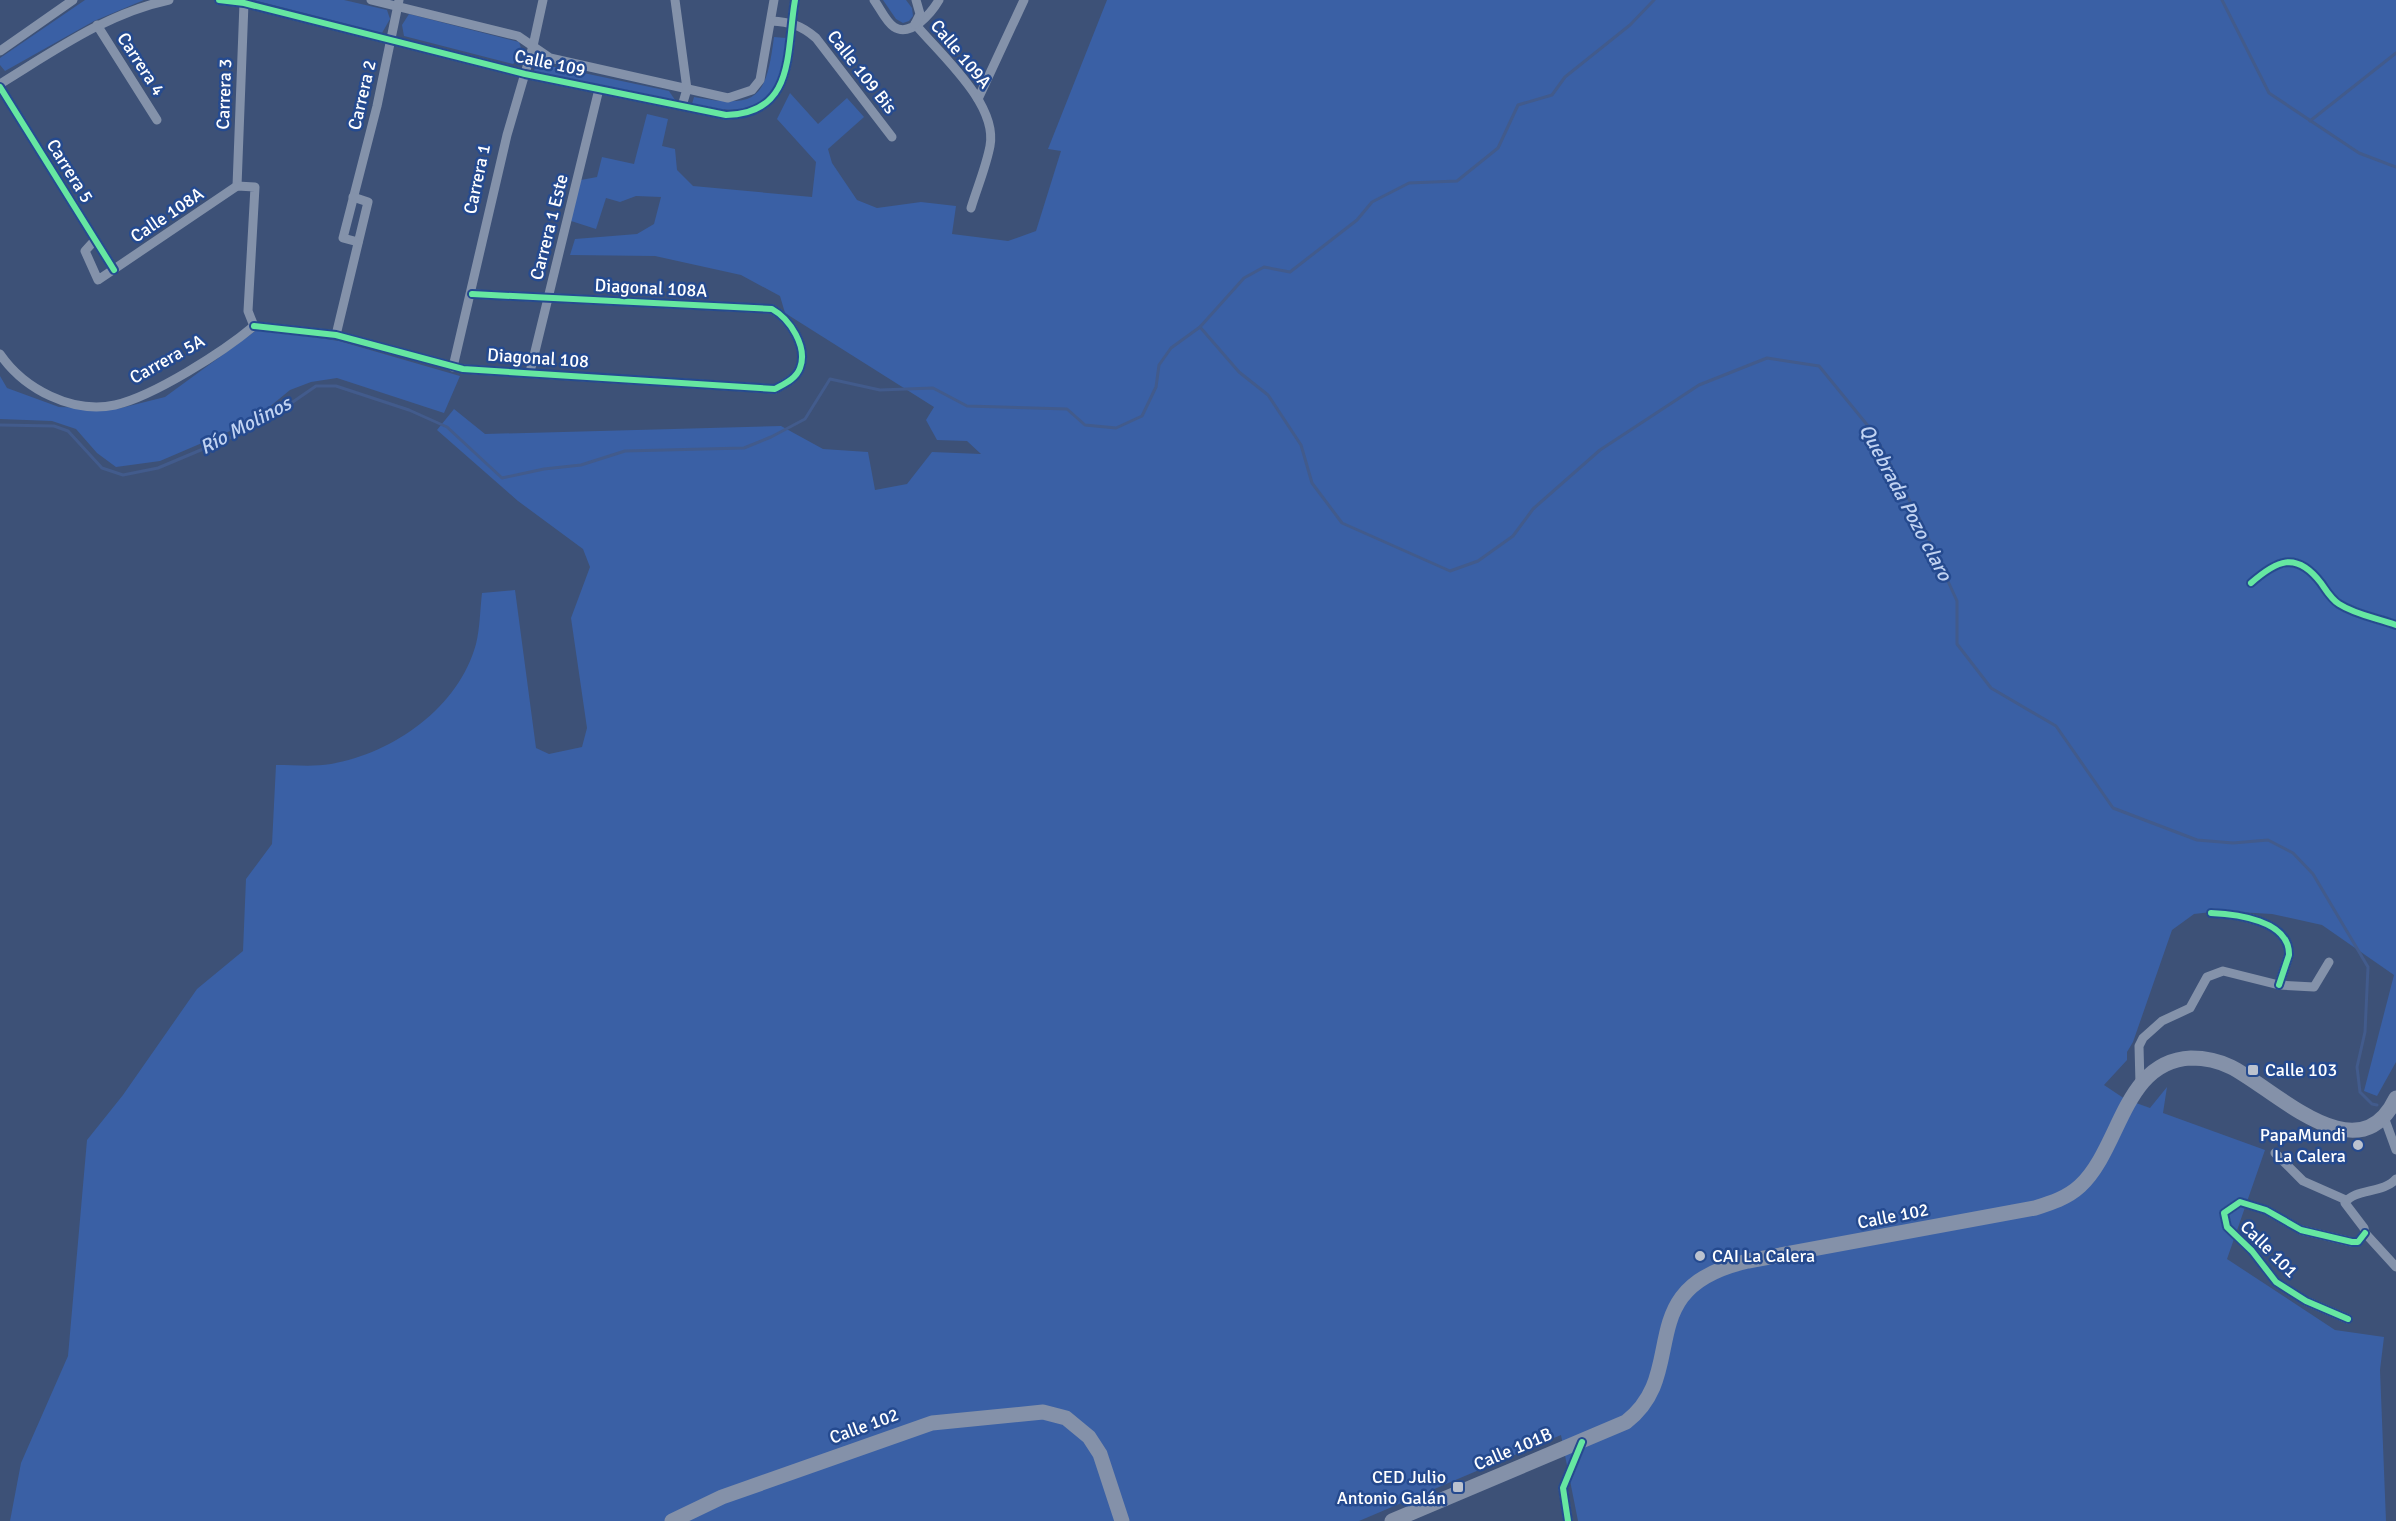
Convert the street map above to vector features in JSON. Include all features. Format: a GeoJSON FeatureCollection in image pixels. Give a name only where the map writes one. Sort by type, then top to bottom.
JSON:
{"type":"FeatureCollection","features":[{"type":"Feature","properties":{"kind":"main road"},"geometry":{"type":"LineString","coordinates":[[2140,1084],[2154,1070],[2171,1062],[2193,1058],[2219,1062],[2239,1072],[2302,1115],[2331,1127],[2361,1129],[2373,1125],[2384,1117],[2396,1098]]}},
{"type":"Feature","properties":{"kind":"main road","name":"Calle 102"},"geometry":{"type":"LineString","coordinates":[[1695,1284],[1733,1265],[2035,1208],[2066,1196],[2081,1185],[2091,1172],[2140,1084]]}},
{"type":"Feature","properties":{"kind":"main road","name":"Calle 101B"},"geometry":{"type":"LineString","coordinates":[[1392,1521],[1618,1426],[1643,1406],[1655,1383],[1671,1313],[1695,1284]]}},
{"type":"Feature","properties":{"kind":"main road","name":"Calle 102"},"geometry":{"type":"LineString","coordinates":[[672,1521],[722,1497],[932,1423],[1043,1412],[1066,1418],[1089,1437],[1100,1454],[1122,1521]]}},
{"type":"Feature","properties":{"kind":"street"},"geometry":{"type":"LineString","coordinates":[[0,51],[73,0]]}},
{"type":"Feature","properties":{"kind":"street"},"geometry":{"type":"LineString","coordinates":[[0,85],[97,25],[143,6],[170,0]]}},
{"type":"Feature","properties":{"kind":"street","name":"Calle 109"},"geometry":{"type":"LineString","coordinates":[[219,0],[244,3],[525,74],[726,115],[746,115],[762,107],[775,95],[784,78],[795,0]]}},
{"type":"Feature","properties":{"kind":"street","name":"Calle 109"},"geometry":{"type":"LineString","coordinates":[[371,0],[399,3],[518,36],[550,58],[728,98],[752,90],[760,80],[774,0]]}},
{"type":"Feature","properties":{"kind":"street","name":"Carrera 1"},"geometry":{"type":"LineString","coordinates":[[453,367],[472,294],[507,135],[533,46],[543,0]]}},
{"type":"Feature","properties":{"kind":"street"},"geometry":{"type":"LineString","coordinates":[[675,0],[687,89],[682,106]]}},
{"type":"Feature","properties":{"kind":"street","name":"Calle 109A"},"geometry":{"type":"LineString","coordinates":[[874,0],[893,26],[908,28],[915,24],[920,14],[916,0]]}},
{"type":"Feature","properties":{"kind":"street"},"geometry":{"type":"LineString","coordinates":[[915,24],[927,17],[939,0]]}},
{"type":"Feature","properties":{"kind":"street"},"geometry":{"type":"LineString","coordinates":[[978,99],[1024,0]]}},
{"type":"Feature","properties":{"kind":"street","name":"Carrera 3"},"geometry":{"type":"LineString","coordinates":[[237,186],[244,3]]}},
{"type":"Feature","properties":{"kind":"street","name":"Carrera 2"},"geometry":{"type":"LineString","coordinates":[[358,242],[343,238],[399,3]]}},
{"type":"Feature","properties":{"kind":"street","name":"Calle 109 Bis"},"geometry":{"type":"LineString","coordinates":[[771,21],[791,22],[805,28],[816,38],[892,137]]}},
{"type":"Feature","properties":{"kind":"street","name":"Calle 109A"},"geometry":{"type":"LineString","coordinates":[[915,24],[978,99],[988,119],[990,140],[971,208]]}},
{"type":"Feature","properties":{"kind":"street","name":"Carrera 4"},"geometry":{"type":"LineString","coordinates":[[97,25],[157,120]]}},
{"type":"Feature","properties":{"kind":"street","name":"Carrera 5"},"geometry":{"type":"LineString","coordinates":[[0,85],[114,270]]}},
{"type":"Feature","properties":{"kind":"street","name":"Carrera 1 Este"},"geometry":{"type":"LineString","coordinates":[[530,372],[599,89]]}},
{"type":"Feature","properties":{"kind":"street"},"geometry":{"type":"LineString","coordinates":[[237,186],[255,187],[248,311],[254,326]]}},
{"type":"Feature","properties":{"kind":"street","name":"Calle 108A"},"geometry":{"type":"LineString","coordinates":[[95,240],[85,251],[98,280],[237,186]]}},
{"type":"Feature","properties":{"kind":"street"},"geometry":{"type":"LineString","coordinates":[[336,335],[368,202],[353,197]]}},
{"type":"Feature","properties":{"kind":"street","name":"Diagonal 108A"},"geometry":{"type":"LineString","coordinates":[[472,294],[549,296],[772,309],[787,322],[797,337],[802,353]]}},
{"type":"Feature","properties":{"kind":"street","name":"Diagonal 108"},"geometry":{"type":"LineString","coordinates":[[254,326],[336,335],[453,367],[775,389],[791,380],[800,370],[802,353]]}},
{"type":"Feature","properties":{"kind":"street","name":"Carrera 5A"},"geometry":{"type":"LineString","coordinates":[[0,354],[23,380],[67,403],[92,406],[115,405],[164,384],[254,326]]}},
{"type":"Feature","properties":{"kind":"street"},"geometry":{"type":"LineString","coordinates":[[2251,583],[2271,565],[2279,562],[2292,563],[2312,572],[2337,603],[2396,625]]}},
{"type":"Feature","properties":{"kind":"street"},"geometry":{"type":"LineString","coordinates":[[2211,913],[2235,914],[2255,920],[2274,930],[2281,937],[2289,950],[2279,985]]}},
{"type":"Feature","properties":{"kind":"street"},"geometry":{"type":"LineString","coordinates":[[2140,1084],[2139,1046],[2143,1038],[2162,1022],[2190,1008],[2206,977],[2223,971],[2279,985],[2314,987],[2329,962]]}},
{"type":"Feature","properties":{"kind":"street"},"geometry":{"type":"LineString","coordinates":[[2384,1117],[2396,1150]]}},
{"type":"Feature","properties":{"kind":"street"},"geometry":{"type":"LineString","coordinates":[[2275,1153],[2303,1181],[2346,1200],[2386,1187],[2396,1179]]}},
{"type":"Feature","properties":{"kind":"street"},"geometry":{"type":"LineString","coordinates":[[2346,1200],[2346,1206],[2364,1228],[2365,1233],[2396,1267]]}},
{"type":"Feature","properties":{"kind":"street","name":"Calle 101"},"geometry":{"type":"LineString","coordinates":[[2348,1319],[2306,1301],[2276,1282],[2252,1251],[2227,1227],[2224,1213],[2240,1202],[2254,1205],[2301,1230],[2352,1242],[2358,1242],[2365,1233]]}},
{"type":"Feature","properties":{"kind":"street"},"geometry":{"type":"LineString","coordinates":[[1568,1521],[1563,1488],[1582,1442]]}},
{"type":"Feature","properties":{"kind":"shaded area"},"geometry":{"type":"Polygon","coordinates":[[[85,0],[144,0],[94,21],[5,71],[0,65],[0,58],[85,0]]]}},
{"type":"Feature","properties":{"kind":"shaded area"},"geometry":{"type":"Polygon","coordinates":[[[253,0],[344,0],[387,10],[390,19],[382,33],[253,0]]]}},
{"type":"Feature","properties":{"kind":"shaded area"},"geometry":{"type":"Polygon","coordinates":[[[883,0],[906,0],[912,8],[913,16],[909,21],[903,23],[896,19],[883,0]]]}},
{"type":"Feature","properties":{"kind":"shaded area"},"geometry":{"type":"Polygon","coordinates":[[[1107,0],[2396,0],[2396,1062],[2377,1096],[2364,1091],[2394,975],[2322,925],[2272,914],[2220,911],[2194,914],[2172,930],[2133,1042],[2127,1052],[2127,1060],[2104,1085],[2125,1099],[2150,1108],[2167,1087],[2163,1113],[2265,1150],[2227,1259],[2335,1330],[2384,1337],[2380,1370],[2386,1521],[1578,1521],[1561,1435],[1359,1521],[10,1521],[21,1463],[68,1356],[87,1140],[123,1095],[197,989],[243,951],[246,879],[272,844],[276,765],[324,765],[355,758],[400,738],[421,724],[455,688],[467,667],[476,644],[482,593],[515,590],[536,748],[549,754],[582,747],[587,728],[571,618],[590,567],[583,549],[518,501],[437,430],[454,409],[485,434],[781,426],[823,449],[868,452],[875,490],[907,484],[932,452],[981,454],[967,441],[937,440],[926,420],[934,407],[785,313],[780,296],[741,275],[655,256],[570,255],[575,239],[637,234],[654,224],[661,197],[636,196],[620,202],[606,198],[596,229],[568,220],[581,180],[597,177],[602,157],[634,164],[647,114],[668,119],[662,146],[675,149],[677,170],[693,186],[812,197],[816,162],[777,119],[790,93],[818,124],[847,98],[864,117],[828,149],[832,163],[857,200],[877,208],[921,202],[956,206],[952,234],[1008,241],[1036,231],[1061,151],[1048,149],[1107,0]]]}},
{"type":"Feature","properties":{"kind":"shaded area"},"geometry":{"type":"Polygon","coordinates":[[[409,14],[519,42],[523,54],[513,64],[404,36],[402,25],[409,14]]]}},
{"type":"Feature","properties":{"kind":"shaded area"},"geometry":{"type":"Polygon","coordinates":[[[774,37],[786,38],[783,65],[771,92],[762,100],[752,106],[729,110],[692,104],[694,97],[732,101],[745,99],[755,94],[762,86],[767,74],[774,37]]]}},
{"type":"Feature","properties":{"kind":"shaded area"},"geometry":{"type":"Polygon","coordinates":[[[536,63],[669,91],[675,100],[534,71],[536,63]]]}},
{"type":"Feature","properties":{"kind":"shaded area"},"geometry":{"type":"Polygon","coordinates":[[[258,329],[339,341],[460,376],[444,413],[337,378],[311,382],[290,390],[251,422],[160,461],[116,467],[97,453],[76,429],[52,421],[0,419],[0,376],[7,388],[59,407],[117,409],[165,397],[258,329]]]}},
{"type":"Feature","properties":{"kind":"waterway","name":"Río Molinos"},"geometry":{"type":"LineString","coordinates":[[0,425],[54,426],[68,431],[102,468],[123,475],[158,468],[234,436],[271,417],[316,386],[336,386],[409,410],[447,427],[502,478],[544,469],[581,465],[625,451],[744,448],[805,419],[830,379],[880,390],[933,388],[967,406],[1067,409],[1085,425],[1116,428],[1142,416],[1156,387],[1159,365],[1171,348],[1200,327],[1244,278],[1264,267],[1290,272],[1357,220],[1372,202],[1409,183],[1457,181],[1498,148],[1518,105],[1552,95],[1565,77],[1630,25],[1654,0]]}},
{"type":"Feature","properties":{"kind":"waterway"},"geometry":{"type":"LineString","coordinates":[[2222,0],[2269,93],[2359,153],[2396,167]]}},
{"type":"Feature","properties":{"kind":"waterway"},"geometry":{"type":"LineString","coordinates":[[2310,121],[2396,53]]}},
{"type":"Feature","properties":{"kind":"waterway","name":"Quebrada Pozo claro"},"geometry":{"type":"LineString","coordinates":[[1200,327],[1239,372],[1268,395],[1301,445],[1312,483],[1342,523],[1450,571],[1478,561],[1513,536],[1533,509],[1600,450],[1699,385],[1767,358],[1819,366],[1873,432],[1920,520],[1957,601],[1957,644],[1991,688],[2056,726],[2113,808],[2197,840],[2233,843],[2268,840],[2293,853],[2313,874],[2368,967],[2365,1032],[2357,1067],[2360,1092],[2372,1104],[2377,1105]]}},
{"type":"Feature","properties":{"kind":"cycle path"},"geometry":{"type":"LineString","coordinates":[[219,0],[244,3],[525,74],[726,115],[749,112],[765,104],[776,92],[788,59],[795,0]]}},
{"type":"Feature","properties":{"kind":"cycle path"},"geometry":{"type":"LineString","coordinates":[[0,87],[114,270]]}},
{"type":"Feature","properties":{"kind":"cycle path"},"geometry":{"type":"LineString","coordinates":[[254,326],[336,335],[463,369],[775,389],[796,375],[802,360],[802,351],[796,334],[785,319],[772,309],[472,294]]}},
{"type":"Feature","properties":{"kind":"cycle path"},"geometry":{"type":"LineString","coordinates":[[2251,583],[2269,569],[2286,562],[2294,563],[2312,573],[2339,604],[2359,614],[2396,625]]}},
{"type":"Feature","properties":{"kind":"cycle path"},"geometry":{"type":"LineString","coordinates":[[2211,913],[2259,921],[2281,934],[2287,943],[2289,955],[2279,985]]}},
{"type":"Feature","properties":{"kind":"cycle path"},"geometry":{"type":"LineString","coordinates":[[2348,1319],[2306,1301],[2276,1282],[2252,1251],[2227,1227],[2224,1213],[2240,1202],[2266,1210],[2301,1230],[2352,1242],[2358,1242],[2365,1233]]}},
{"type":"Feature","properties":{"kind":"cycle path"},"geometry":{"type":"LineString","coordinates":[[1568,1521],[1563,1488],[1582,1442]]}},
{"type":"Feature","properties":{"kind":"place","name":"Calle 103"},"geometry":{"type":"Point","coordinates":[2253,1070]}},
{"type":"Feature","properties":{"kind":"place","name":"PapaMundi La Calera"},"geometry":{"type":"Point","coordinates":[2358,1145]}},
{"type":"Feature","properties":{"kind":"place","name":"CAI La Calera"},"geometry":{"type":"Point","coordinates":[1700,1256]}},
{"type":"Feature","properties":{"kind":"place","name":"CED Julio Antonio Galán"},"geometry":{"type":"Point","coordinates":[1458,1487]}}]}
